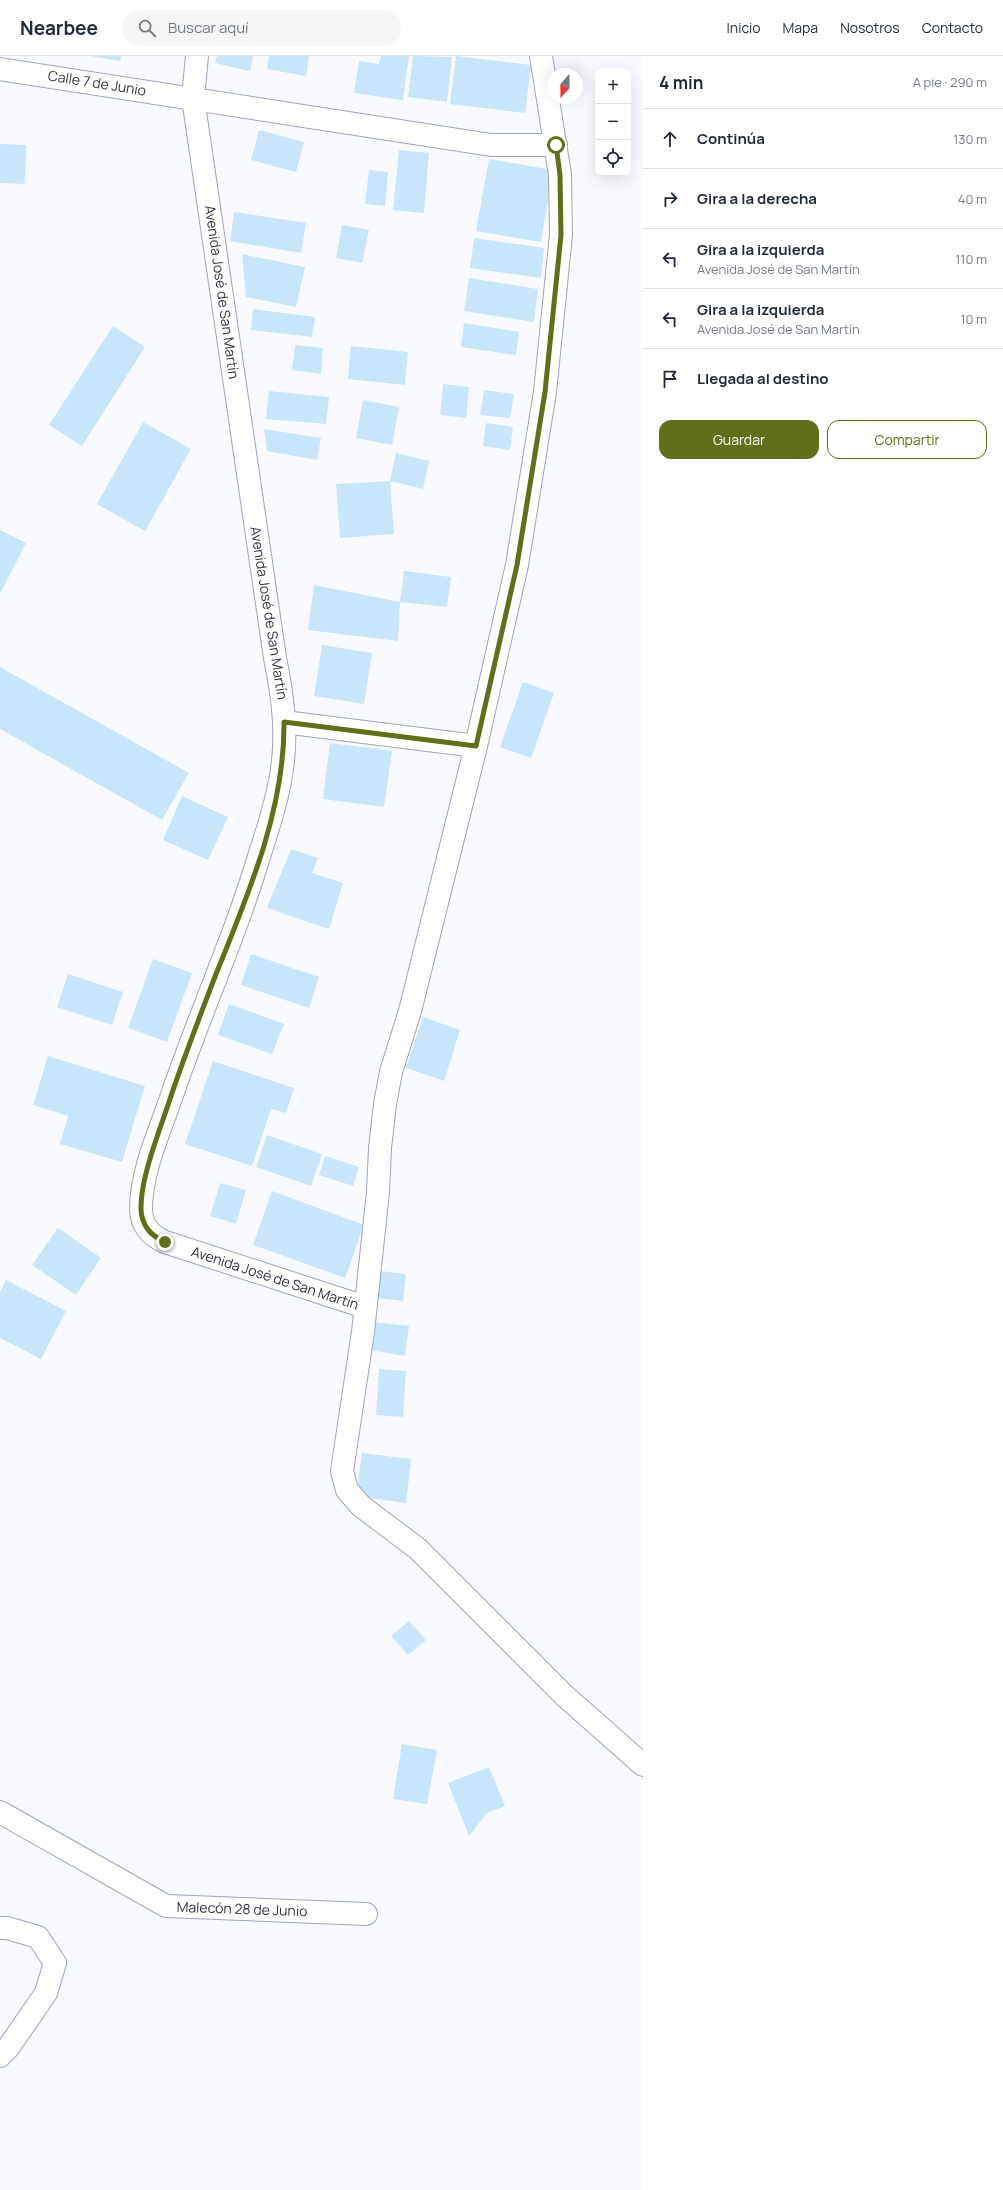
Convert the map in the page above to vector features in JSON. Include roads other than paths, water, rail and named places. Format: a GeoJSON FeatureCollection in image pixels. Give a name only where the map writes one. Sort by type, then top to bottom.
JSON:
{"type":"FeatureCollection","features":[{"type":"Feature","properties":{"kind":"street","name":"Avenida José de San Martín"},"geometry":{"type":"LineString","coordinates":[[197,56],[193,98],[274,650],[283,700],[284,722],[281,775],[268,827],[252,882],[192,1036],[155,1145],[145,1183],[142,1215],[148,1231],[165,1242],[365,1307]]}},
{"type":"Feature","properties":{"kind":"street"},"geometry":{"type":"LineString","coordinates":[[541,56],[560,175],[561,235],[545,392],[517,565],[476,746],[410,1011],[391,1072],[384,1104],[378,1192],[365,1307],[342,1471],[347,1490],[361,1506],[418,1549],[565,1696],[643,1765]]}},
{"type":"Feature","properties":{"kind":"street","name":"Calle 7 de Junio"},"geometry":{"type":"LineString","coordinates":[[0,69],[491,145],[556,145]]}},
{"type":"Feature","properties":{"kind":"street"},"geometry":{"type":"LineString","coordinates":[[284,722],[476,746]]}},
{"type":"Feature","properties":{"kind":"street","name":"Malecón 28 de Junio"},"geometry":{"type":"LineString","coordinates":[[0,1812],[166,1906],[366,1914]]}},
{"type":"Feature","properties":{"kind":"street"},"geometry":{"type":"LineString","coordinates":[[0,1928],[7,1928],[38,1937],[55,1963],[46,1993],[8,2048],[0,2056]]}}]}
